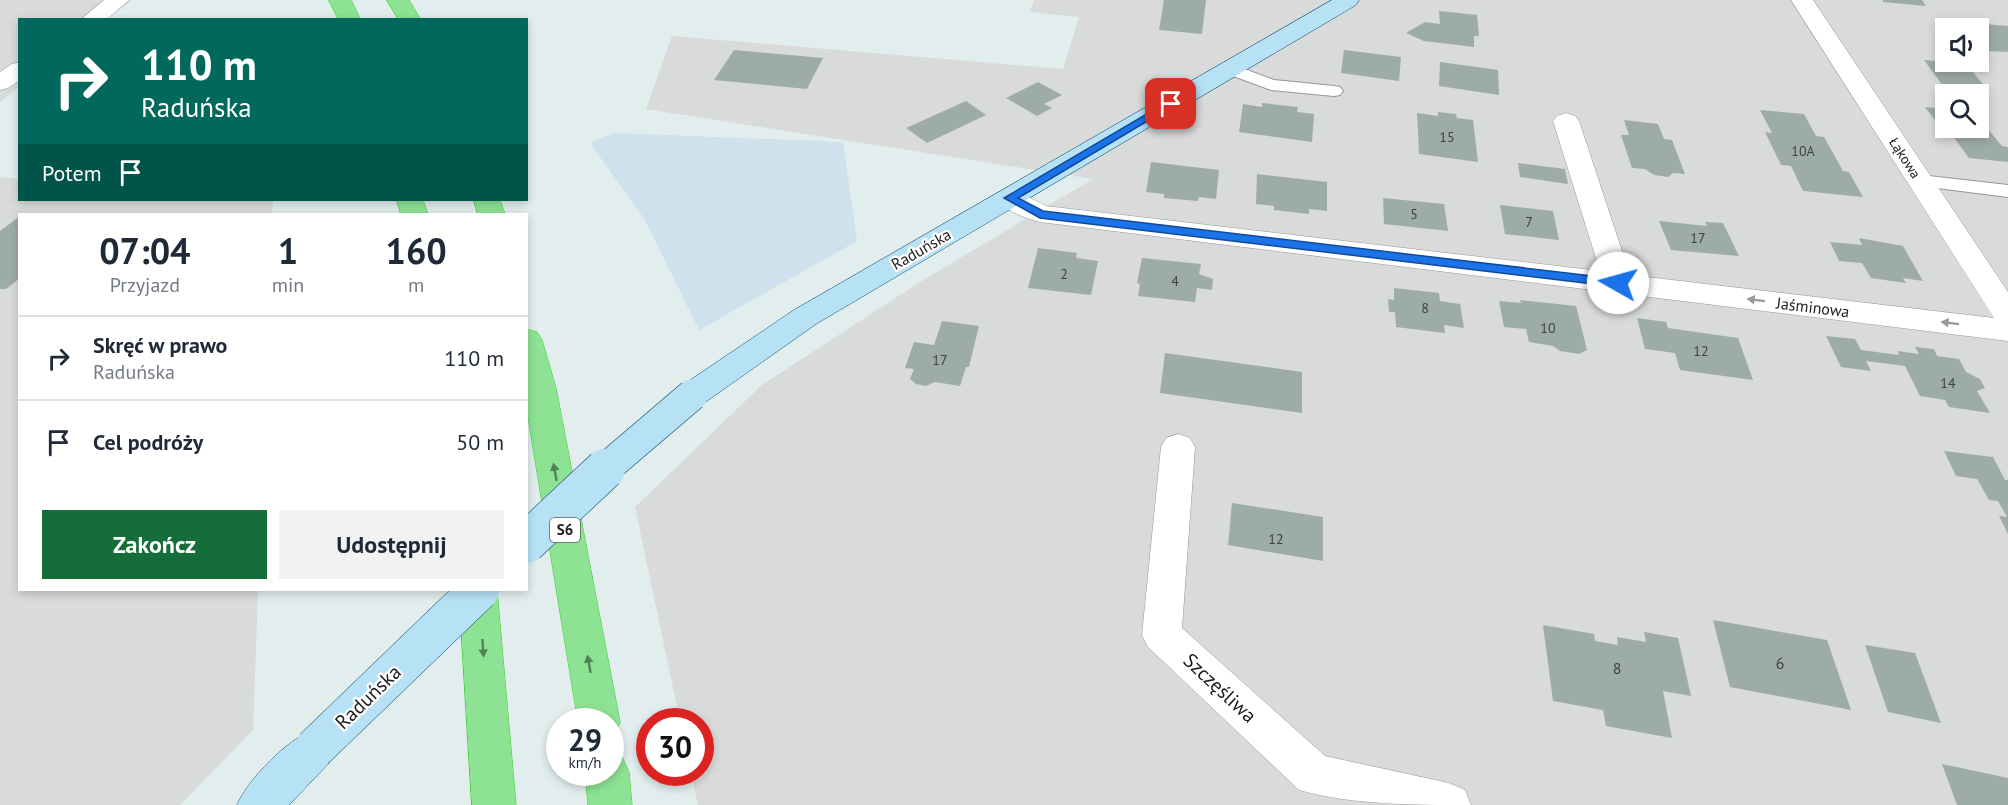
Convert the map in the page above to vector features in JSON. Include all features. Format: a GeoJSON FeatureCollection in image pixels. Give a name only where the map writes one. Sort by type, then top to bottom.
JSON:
{"type":"FeatureCollection","features":[{"type":"Feature","properties":{"kind":"highway"},"geometry":{"type":"LineString","coordinates":[[340,0],[349,18]]}},
{"type":"Feature","properties":{"kind":"highway"},"geometry":{"type":"LineString","coordinates":[[398,0],[409,18]]}},
{"type":"Feature","properties":{"kind":"highway","name":"S6"},"geometry":{"type":"LineString","coordinates":[[528,347],[540,388],[597,708]]}},
{"type":"Feature","properties":{"kind":"highway"},"geometry":{"type":"LineString","coordinates":[[479,591],[494,805]]}},
{"type":"Feature","properties":{"kind":"highway"},"geometry":{"type":"LineString","coordinates":[[608,786],[610,805]]}},
{"type":"Feature","properties":{"kind":"street"},"geometry":{"type":"LineString","coordinates":[[94,18],[118,0]]}},
{"type":"Feature","properties":{"kind":"street","name":"Raduńska"},"geometry":{"type":"LineString","coordinates":[[528,541],[595,477],[692,395],[805,316],[1348,0]]}},
{"type":"Feature","properties":{"kind":"street","name":"Łąkowa"},"geometry":{"type":"LineString","coordinates":[[1803,0],[2008,315]]}},
{"type":"Feature","properties":{"kind":"street"},"geometry":{"type":"LineString","coordinates":[[0,83],[18,70]]}},
{"type":"Feature","properties":{"kind":"street"},"geometry":{"type":"LineString","coordinates":[[1566,121],[1618,283]]}},
{"type":"Feature","properties":{"kind":"street","name":"Jaśminowa"},"geometry":{"type":"LineString","coordinates":[[1010,198],[1040,214],[2008,330]]}},
{"type":"Feature","properties":{"kind":"street","name":"Szczęśliwa"},"geometry":{"type":"LineString","coordinates":[[1178,447],[1162,635],[1314,775],[1449,805]]}},
{"type":"Feature","properties":{"kind":"street","name":"Raduńska"},"geometry":{"type":"LineString","coordinates":[[259,805],[478,591]]}},
{"type":"Feature","properties":{"kind":"lane"},"geometry":{"type":"LineString","coordinates":[[1231,69],[1271,85],[1334,91]]}},
{"type":"Feature","properties":{"kind":"lane"},"geometry":{"type":"LineString","coordinates":[[1920,181],[2008,191]]}},
{"type":"Feature","properties":{"kind":"shaded area"},"geometry":{"type":"Polygon","coordinates":[[[0,0],[132,0],[108,18],[18,18],[18,88],[0,102],[0,0]]]}},
{"type":"Feature","properties":{"kind":"shaded area"},"geometry":{"type":"Polygon","coordinates":[[[1034,0],[2008,0],[2008,805],[698,805],[694,786],[714,786],[714,708],[677,708],[635,507],[762,385],[920,282],[1093,179],[646,109],[672,36],[1063,69],[1079,17],[1030,12],[1034,0]]]}},
{"type":"Feature","properties":{"kind":"shaded area"},"geometry":{"type":"Polygon","coordinates":[[[614,133],[843,142],[857,241],[699,330],[645,220],[590,143],[614,133]]]}},
{"type":"Feature","properties":{"kind":"shaded area"},"geometry":{"type":"Polygon","coordinates":[[[0,177],[18,179],[18,201],[273,201],[272,213],[18,213],[18,591],[258,591],[253,730],[180,805],[0,805],[0,177]]]}},
{"type":"Feature","properties":{"kind":"building"},"geometry":{"type":"Polygon","coordinates":[[[1164,0],[1206,0],[1202,34],[1159,30],[1164,0]]]}},
{"type":"Feature","properties":{"kind":"building"},"geometry":{"type":"Polygon","coordinates":[[[1883,0],[1922,0],[1926,6],[1883,2],[1883,0]]]}},
{"type":"Feature","properties":{"kind":"building"},"geometry":{"type":"Polygon","coordinates":[[[1439,11],[1477,15],[1479,36],[1474,36],[1474,47],[1424,41],[1406,33],[1425,22],[1440,24],[1439,11]]]}},
{"type":"Feature","properties":{"kind":"building"},"geometry":{"type":"Polygon","coordinates":[[[1989,24],[2008,26],[2008,52],[1989,51],[1989,24]]]}},
{"type":"Feature","properties":{"kind":"building"},"geometry":{"type":"Polygon","coordinates":[[[734,50],[823,58],[807,89],[714,80],[734,50]]]}},
{"type":"Feature","properties":{"kind":"building"},"geometry":{"type":"Polygon","coordinates":[[[1344,50],[1401,57],[1399,81],[1341,73],[1344,50]]]}},
{"type":"Feature","properties":{"kind":"building"},"geometry":{"type":"Polygon","coordinates":[[[1924,60],[1935,61],[1935,72],[1973,72],[1983,84],[1942,84],[1924,60]]]}},
{"type":"Feature","properties":{"kind":"building"},"geometry":{"type":"Polygon","coordinates":[[[1440,62],[1498,70],[1499,95],[1439,86],[1440,62]]]}},
{"type":"Feature","properties":{"kind":"building"},"geometry":{"type":"Polygon","coordinates":[[[1038,82],[1062,95],[1044,104],[1052,108],[1037,116],[1006,98],[1038,82]]]}},
{"type":"Feature","properties":{"kind":"building"},"geometry":{"type":"Polygon","coordinates":[[[966,101],[986,115],[927,143],[906,128],[966,101]]]}},
{"type":"Feature","properties":{"kind":"building"},"geometry":{"type":"Polygon","coordinates":[[[1262,103],[1298,107],[1297,112],[1314,114],[1312,142],[1239,132],[1243,104],[1262,107],[1262,103]]]}},
{"type":"Feature","properties":{"kind":"building"},"geometry":{"type":"Polygon","coordinates":[[[1925,107],[1935,108],[1935,120],[1925,107]]]}},
{"type":"Feature","properties":{"kind":"building"},"geometry":{"type":"Polygon","coordinates":[[[1760,110],[1804,114],[1816,136],[1824,137],[1843,171],[1849,172],[1863,197],[1803,191],[1791,166],[1781,165],[1765,132],[1772,133],[1760,110]]]}},
{"type":"Feature","properties":{"kind":"building"},"geometry":{"type":"Polygon","coordinates":[[[1438,112],[1456,114],[1457,118],[1473,120],[1478,162],[1419,154],[1417,113],[1438,116],[1438,112]]]}},
{"type":"Feature","properties":{"kind":"building"},"geometry":{"type":"Polygon","coordinates":[[[1624,120],[1658,124],[1664,139],[1672,140],[1685,174],[1673,173],[1668,177],[1654,175],[1645,169],[1632,168],[1621,135],[1629,135],[1624,120]]]}},
{"type":"Feature","properties":{"kind":"building"},"geometry":{"type":"Polygon","coordinates":[[[1989,131],[2002,146],[2008,147],[2008,162],[1969,158],[1954,138],[1989,138],[1989,131]]]}},
{"type":"Feature","properties":{"kind":"building"},"geometry":{"type":"Polygon","coordinates":[[[1151,162],[1219,170],[1216,199],[1199,197],[1198,201],[1164,198],[1164,194],[1146,192],[1151,162]]]}},
{"type":"Feature","properties":{"kind":"building"},"geometry":{"type":"Polygon","coordinates":[[[1518,163],[1565,169],[1568,184],[1520,177],[1518,163]]]}},
{"type":"Feature","properties":{"kind":"building"},"geometry":{"type":"Polygon","coordinates":[[[1257,174],[1327,182],[1327,211],[1309,209],[1309,214],[1274,210],[1274,206],[1256,204],[1257,174]]]}},
{"type":"Feature","properties":{"kind":"building"},"geometry":{"type":"Polygon","coordinates":[[[1383,198],[1444,204],[1448,231],[1384,224],[1383,198]]]}},
{"type":"Feature","properties":{"kind":"building"},"geometry":{"type":"Polygon","coordinates":[[[1500,205],[1553,211],[1559,240],[1505,234],[1500,205]]]}},
{"type":"Feature","properties":{"kind":"building"},"geometry":{"type":"Polygon","coordinates":[[[18,218],[18,280],[6,289],[0,289],[0,231],[18,218]]]}},
{"type":"Feature","properties":{"kind":"building"},"geometry":{"type":"Polygon","coordinates":[[[1659,221],[1707,226],[1705,222],[1723,223],[1739,256],[1671,250],[1659,221]]]}},
{"type":"Feature","properties":{"kind":"building"},"geometry":{"type":"Polygon","coordinates":[[[1859,238],[1903,246],[1923,281],[1903,278],[1906,283],[1871,278],[1862,263],[1839,261],[1830,242],[1862,245],[1859,238]]]}},
{"type":"Feature","properties":{"kind":"building"},"geometry":{"type":"Polygon","coordinates":[[[1038,248],[1077,253],[1076,258],[1098,261],[1091,295],[1028,288],[1038,248]]]}},
{"type":"Feature","properties":{"kind":"building"},"geometry":{"type":"Polygon","coordinates":[[[1142,258],[1201,264],[1199,274],[1213,279],[1212,290],[1197,288],[1195,302],[1138,296],[1140,284],[1137,283],[1142,258]]]}},
{"type":"Feature","properties":{"kind":"building"},"geometry":{"type":"Polygon","coordinates":[[[1394,288],[1439,293],[1440,301],[1460,304],[1464,328],[1444,325],[1445,333],[1396,327],[1395,312],[1389,312],[1388,299],[1394,300],[1394,288]]]}},
{"type":"Feature","properties":{"kind":"building"},"geometry":{"type":"Polygon","coordinates":[[[1520,300],[1576,306],[1587,350],[1579,354],[1560,351],[1553,346],[1529,342],[1526,329],[1504,327],[1499,301],[1521,303],[1520,300]]]}},
{"type":"Feature","properties":{"kind":"building"},"geometry":{"type":"Polygon","coordinates":[[[1637,318],[1666,322],[1668,328],[1738,338],[1753,380],[1680,370],[1675,353],[1645,349],[1637,318]]]}},
{"type":"Feature","properties":{"kind":"building"},"geometry":{"type":"Polygon","coordinates":[[[942,321],[979,326],[969,367],[966,367],[960,386],[935,382],[926,386],[916,384],[910,379],[914,369],[905,368],[914,342],[934,345],[942,321]]]}},
{"type":"Feature","properties":{"kind":"building"},"geometry":{"type":"Polygon","coordinates":[[[1826,336],[1855,339],[1861,350],[1899,355],[1898,351],[1919,354],[1915,347],[1934,349],[1937,356],[1959,359],[1966,372],[1980,379],[1985,388],[1977,391],[1990,413],[1949,407],[1945,400],[1920,396],[1905,366],[1866,361],[1871,371],[1841,367],[1826,336]]]}},
{"type":"Feature","properties":{"kind":"building"},"geometry":{"type":"Polygon","coordinates":[[[1165,353],[1302,372],[1302,413],[1160,393],[1165,353]]]}},
{"type":"Feature","properties":{"kind":"building"},"geometry":{"type":"Polygon","coordinates":[[[1944,451],[1993,457],[2005,480],[2008,480],[2008,534],[1999,516],[2007,517],[1998,501],[1989,500],[1977,479],[1956,476],[1944,451]]]}},
{"type":"Feature","properties":{"kind":"building"},"geometry":{"type":"Polygon","coordinates":[[[1232,503],[1323,517],[1323,561],[1228,545],[1232,503]]]}},
{"type":"Feature","properties":{"kind":"building"},"geometry":{"type":"Polygon","coordinates":[[[1713,620],[1827,640],[1851,710],[1730,687],[1713,620]]]}},
{"type":"Feature","properties":{"kind":"building"},"geometry":{"type":"Polygon","coordinates":[[[1543,625],[1594,634],[1595,641],[1618,645],[1617,637],[1646,642],[1644,632],[1678,638],[1691,696],[1663,691],[1672,738],[1606,726],[1603,710],[1553,701],[1543,625]]]}},
{"type":"Feature","properties":{"kind":"building"},"geometry":{"type":"Polygon","coordinates":[[[1865,645],[1915,653],[1941,723],[1888,712],[1865,645]]]}},
{"type":"Feature","properties":{"kind":"building"},"geometry":{"type":"Polygon","coordinates":[[[1942,764],[2008,778],[2008,805],[1957,805],[1942,764]]]}},
{"type":"Feature","properties":{"kind":"route"},"geometry":{"type":"LineString","coordinates":[[1171,104],[1010,198],[1040,214],[1618,283]]}}]}
